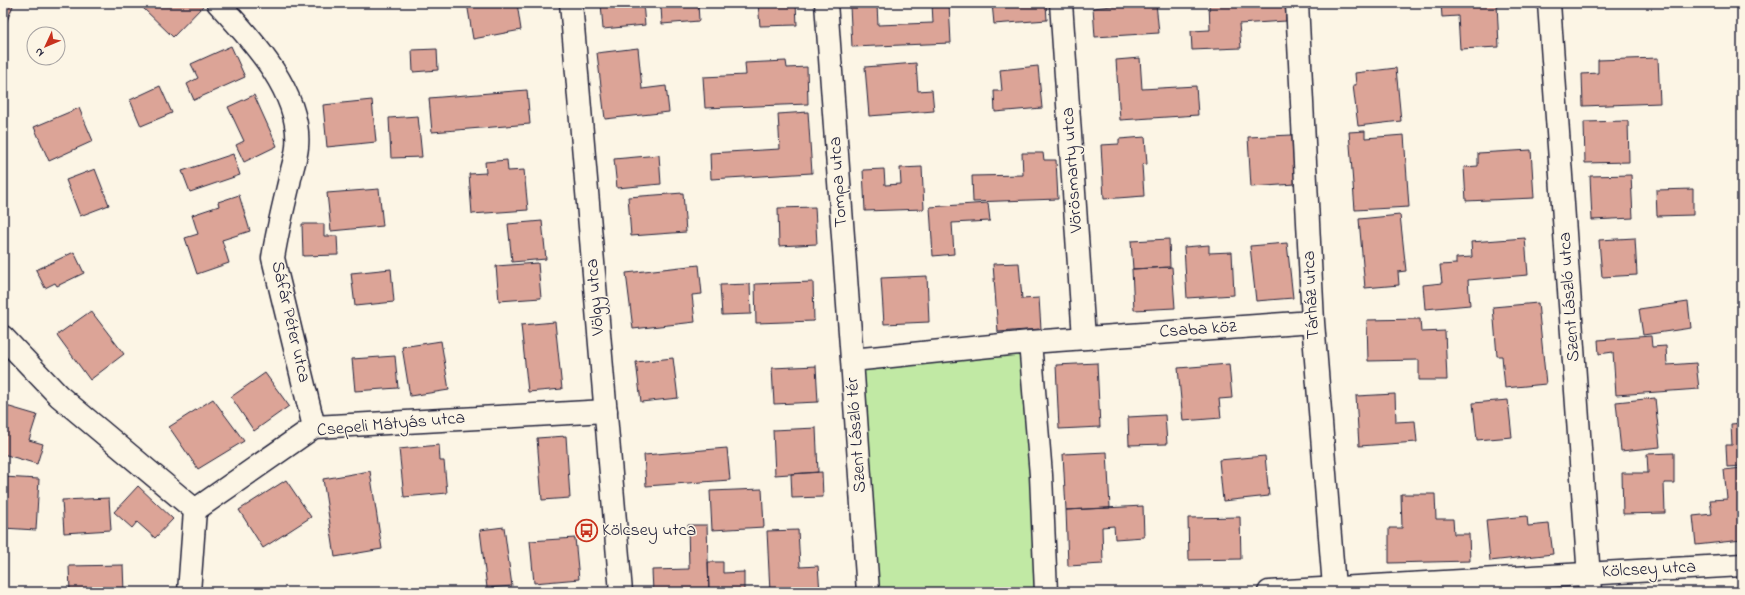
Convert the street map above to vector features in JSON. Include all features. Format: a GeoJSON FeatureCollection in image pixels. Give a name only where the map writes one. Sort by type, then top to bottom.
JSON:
{"type":"FeatureCollection","features":[{"type":"Feature","properties":{"kind":"street","name":"Sáfár Péter utca"},"geometry":{"type":"LineString","coordinates":[[218,3],[251,40],[275,73],[289,101],[296,124],[297,147],[277,232],[273,258],[314,427]]}},
{"type":"Feature","properties":{"kind":"street","name":"Völgy utca"},"geometry":{"type":"LineString","coordinates":[[571,3],[621,592]]}},
{"type":"Feature","properties":{"kind":"street","name":"Tompa utca"},"geometry":{"type":"LineString","coordinates":[[826,3],[852,360]]}},
{"type":"Feature","properties":{"kind":"street","name":"Vörösmarty utca"},"geometry":{"type":"LineString","coordinates":[[1060,3],[1084,338]]}},
{"type":"Feature","properties":{"kind":"street","name":"Tárház utca"},"geometry":{"type":"LineString","coordinates":[[1297,3],[1313,322],[1334,587]]}},
{"type":"Feature","properties":{"kind":"street","name":"Szent László utca"},"geometry":{"type":"LineString","coordinates":[[1549,3],[1590,582]]}},
{"type":"Feature","properties":{"kind":"street","name":"Csaba köz"},"geometry":{"type":"LineString","coordinates":[[1084,338],[1313,322]]}},
{"type":"Feature","properties":{"kind":"street"},"geometry":{"type":"LineString","coordinates":[[3,337],[59,396],[195,510],[189,592]]}},
{"type":"Feature","properties":{"kind":"street","name":"Szent László tér"},"geometry":{"type":"LineString","coordinates":[[868,592],[852,360],[1084,338]]}},
{"type":"Feature","properties":{"kind":"street"},"geometry":{"type":"LineString","coordinates":[[1030,342],[1041,475],[1046,592]]}},
{"type":"Feature","properties":{"kind":"street","name":"Csepeli Mátyás utca"},"geometry":{"type":"LineString","coordinates":[[195,510],[314,427],[606,411]]}},
{"type":"Feature","properties":{"kind":"street","name":"Kölcsey utca"},"geometry":{"type":"LineString","coordinates":[[1269,592],[1307,591],[1334,587],[1590,582],[1742,565]]}},
{"type":"Feature","properties":{"kind":"green space"},"geometry":{"type":"Polygon","coordinates":[[[1030,342],[1044,592],[868,592],[852,360],[1030,342]]]}},
{"type":"Feature","properties":{"kind":"building"},"geometry":{"type":"Polygon","coordinates":[[[3,3],[14,3],[3,31],[3,3]]]}},
{"type":"Feature","properties":{"kind":"building"},"geometry":{"type":"Polygon","coordinates":[[[145,3],[202,3],[204,5],[173,37],[142,7],[145,3]]]}},
{"type":"Feature","properties":{"kind":"building"},"geometry":{"type":"Polygon","coordinates":[[[467,3],[517,3],[521,30],[473,39],[467,3]]]}},
{"type":"Feature","properties":{"kind":"building"},"geometry":{"type":"Polygon","coordinates":[[[601,3],[643,3],[645,25],[603,29],[601,3]]]}},
{"type":"Feature","properties":{"kind":"building"},"geometry":{"type":"Polygon","coordinates":[[[698,3],[699,21],[662,24],[661,6],[698,3]]]}},
{"type":"Feature","properties":{"kind":"building"},"geometry":{"type":"Polygon","coordinates":[[[758,3],[796,3],[797,25],[760,26],[758,3]]]}},
{"type":"Feature","properties":{"kind":"building"},"geometry":{"type":"Polygon","coordinates":[[[932,3],[949,3],[951,43],[852,47],[850,6],[877,5],[878,25],[933,23],[932,3]]]}},
{"type":"Feature","properties":{"kind":"building"},"geometry":{"type":"Polygon","coordinates":[[[992,3],[1046,3],[1047,20],[994,24],[992,3]]]}},
{"type":"Feature","properties":{"kind":"building"},"geometry":{"type":"Polygon","coordinates":[[[1122,3],[1156,3],[1159,33],[1095,37],[1093,8],[1122,5],[1122,3]]]}},
{"type":"Feature","properties":{"kind":"building"},"geometry":{"type":"Polygon","coordinates":[[[1209,3],[1285,3],[1286,21],[1239,24],[1241,48],[1192,50],[1191,31],[1210,30],[1209,3]]]}},
{"type":"Feature","properties":{"kind":"building"},"geometry":{"type":"Polygon","coordinates":[[[1441,3],[1497,3],[1499,47],[1460,49],[1458,16],[1442,17],[1441,3]]]}},
{"type":"Feature","properties":{"kind":"building"},"geometry":{"type":"Polygon","coordinates":[[[231,46],[245,77],[194,100],[187,84],[198,78],[191,64],[231,46]]]}},
{"type":"Feature","properties":{"kind":"building"},"geometry":{"type":"Polygon","coordinates":[[[638,48],[642,89],[666,86],[669,112],[605,119],[597,53],[638,48]]]}},
{"type":"Feature","properties":{"kind":"building"},"geometry":{"type":"Polygon","coordinates":[[[437,49],[438,70],[413,72],[412,50],[437,49]]]}},
{"type":"Feature","properties":{"kind":"building"},"geometry":{"type":"Polygon","coordinates":[[[1140,58],[1142,89],[1196,86],[1198,115],[1120,120],[1116,60],[1140,58]]]}},
{"type":"Feature","properties":{"kind":"building"},"geometry":{"type":"Polygon","coordinates":[[[1658,58],[1660,103],[1583,106],[1582,74],[1598,73],[1598,60],[1658,58]]]}},
{"type":"Feature","properties":{"kind":"building"},"geometry":{"type":"Polygon","coordinates":[[[786,61],[787,68],[807,67],[808,104],[705,108],[703,77],[746,75],[745,63],[786,61]]]}},
{"type":"Feature","properties":{"kind":"building"},"geometry":{"type":"Polygon","coordinates":[[[916,63],[918,91],[932,90],[934,111],[869,116],[865,67],[916,63]]]}},
{"type":"Feature","properties":{"kind":"building"},"geometry":{"type":"Polygon","coordinates":[[[1038,66],[1042,108],[995,112],[994,91],[1002,91],[1000,70],[1038,66]]]}},
{"type":"Feature","properties":{"kind":"building"},"geometry":{"type":"Polygon","coordinates":[[[1396,68],[1401,121],[1358,126],[1353,85],[1356,85],[1355,73],[1396,68]]]}},
{"type":"Feature","properties":{"kind":"building"},"geometry":{"type":"Polygon","coordinates":[[[160,86],[172,113],[141,126],[130,100],[160,86]]]}},
{"type":"Feature","properties":{"kind":"building"},"geometry":{"type":"Polygon","coordinates":[[[527,90],[530,124],[432,132],[429,98],[527,90]]]}},
{"type":"Feature","properties":{"kind":"building"},"geometry":{"type":"Polygon","coordinates":[[[254,95],[277,146],[244,162],[236,145],[244,141],[228,107],[254,95]]]}},
{"type":"Feature","properties":{"kind":"building"},"geometry":{"type":"Polygon","coordinates":[[[372,100],[376,142],[327,147],[323,105],[372,100]]]}},
{"type":"Feature","properties":{"kind":"building"},"geometry":{"type":"Polygon","coordinates":[[[79,108],[93,141],[49,161],[34,127],[79,108]]]}},
{"type":"Feature","properties":{"kind":"building"},"geometry":{"type":"Polygon","coordinates":[[[808,112],[812,173],[711,179],[710,153],[780,149],[778,114],[808,112]]]}},
{"type":"Feature","properties":{"kind":"building"},"geometry":{"type":"Polygon","coordinates":[[[418,116],[422,157],[391,158],[389,118],[418,116]]]}},
{"type":"Feature","properties":{"kind":"building"},"geometry":{"type":"Polygon","coordinates":[[[1628,121],[1629,162],[1585,163],[1584,122],[1628,121]]]}},
{"type":"Feature","properties":{"kind":"building"},"geometry":{"type":"Polygon","coordinates":[[[1739,128],[1742,128],[1742,153],[1740,153],[1739,128]]]}},
{"type":"Feature","properties":{"kind":"building"},"geometry":{"type":"Polygon","coordinates":[[[1365,131],[1365,138],[1404,135],[1409,207],[1355,210],[1349,132],[1365,131]]]}},
{"type":"Feature","properties":{"kind":"building"},"geometry":{"type":"Polygon","coordinates":[[[1292,135],[1295,184],[1251,187],[1248,137],[1292,135]]]}},
{"type":"Feature","properties":{"kind":"building"},"geometry":{"type":"Polygon","coordinates":[[[1145,137],[1147,164],[1142,165],[1144,196],[1104,199],[1101,145],[1119,144],[1119,139],[1145,137]]]}},
{"type":"Feature","properties":{"kind":"building"},"geometry":{"type":"Polygon","coordinates":[[[1531,150],[1534,198],[1466,201],[1464,167],[1478,166],[1478,153],[1531,150]]]}},
{"type":"Feature","properties":{"kind":"building"},"geometry":{"type":"Polygon","coordinates":[[[1022,153],[1043,153],[1044,160],[1056,160],[1058,199],[973,202],[972,176],[1023,175],[1022,153]]]}},
{"type":"Feature","properties":{"kind":"building"},"geometry":{"type":"Polygon","coordinates":[[[233,154],[240,175],[190,192],[182,171],[233,154]]]}},
{"type":"Feature","properties":{"kind":"building"},"geometry":{"type":"Polygon","coordinates":[[[659,155],[661,184],[617,188],[614,159],[659,155]]]}},
{"type":"Feature","properties":{"kind":"building"},"geometry":{"type":"Polygon","coordinates":[[[507,160],[508,171],[524,170],[528,210],[472,214],[469,174],[486,173],[485,162],[507,160]]]}},
{"type":"Feature","properties":{"kind":"building"},"geometry":{"type":"Polygon","coordinates":[[[922,167],[924,209],[865,211],[863,170],[884,169],[885,185],[901,184],[900,168],[922,167]]]}},
{"type":"Feature","properties":{"kind":"building"},"geometry":{"type":"Polygon","coordinates":[[[95,169],[109,205],[80,216],[66,180],[95,169]]]}},
{"type":"Feature","properties":{"kind":"building"},"geometry":{"type":"Polygon","coordinates":[[[1631,175],[1633,218],[1592,220],[1590,176],[1631,175]]]}},
{"type":"Feature","properties":{"kind":"building"},"geometry":{"type":"Polygon","coordinates":[[[379,189],[383,226],[331,231],[327,193],[379,189]]]}},
{"type":"Feature","properties":{"kind":"building"},"geometry":{"type":"Polygon","coordinates":[[[1693,189],[1693,215],[1657,216],[1656,190],[1693,189]]]}},
{"type":"Feature","properties":{"kind":"building"},"geometry":{"type":"Polygon","coordinates":[[[683,193],[686,232],[631,236],[628,197],[683,193]]]}},
{"type":"Feature","properties":{"kind":"building"},"geometry":{"type":"Polygon","coordinates":[[[239,195],[250,231],[222,240],[229,263],[197,274],[185,238],[198,234],[192,215],[219,206],[218,202],[239,195]]]}},
{"type":"Feature","properties":{"kind":"building"},"geometry":{"type":"Polygon","coordinates":[[[988,203],[990,221],[952,223],[954,254],[933,256],[930,207],[988,203]]]}},
{"type":"Feature","properties":{"kind":"building"},"geometry":{"type":"Polygon","coordinates":[[[815,207],[817,244],[779,246],[778,208],[815,207]]]}},
{"type":"Feature","properties":{"kind":"building"},"geometry":{"type":"Polygon","coordinates":[[[1400,215],[1406,271],[1398,272],[1399,285],[1365,288],[1359,219],[1400,215]]]}},
{"type":"Feature","properties":{"kind":"building"},"geometry":{"type":"Polygon","coordinates":[[[542,221],[546,259],[512,262],[508,224],[542,221]]]}},
{"type":"Feature","properties":{"kind":"building"},"geometry":{"type":"Polygon","coordinates":[[[302,224],[324,224],[324,236],[337,236],[338,255],[303,256],[302,224]]]}},
{"type":"Feature","properties":{"kind":"building"},"geometry":{"type":"Polygon","coordinates":[[[1525,238],[1528,275],[1468,280],[1470,305],[1425,309],[1423,285],[1442,283],[1440,265],[1456,264],[1456,258],[1472,257],[1471,242],[1525,238]]]}},
{"type":"Feature","properties":{"kind":"building"},"geometry":{"type":"Polygon","coordinates":[[[1635,238],[1637,275],[1602,277],[1599,240],[1635,238]]]}},
{"type":"Feature","properties":{"kind":"building"},"geometry":{"type":"Polygon","coordinates":[[[1169,239],[1170,267],[1133,269],[1131,241],[1169,239]]]}},
{"type":"Feature","properties":{"kind":"building"},"geometry":{"type":"Polygon","coordinates":[[[1287,243],[1293,298],[1256,301],[1250,246],[1287,243]]]}},
{"type":"Feature","properties":{"kind":"building"},"geometry":{"type":"Polygon","coordinates":[[[1209,245],[1209,253],[1232,252],[1234,295],[1187,298],[1184,247],[1209,245]]]}},
{"type":"Feature","properties":{"kind":"building"},"geometry":{"type":"Polygon","coordinates":[[[74,252],[84,273],[57,286],[55,283],[45,288],[36,270],[74,252]]]}},
{"type":"Feature","properties":{"kind":"building"},"geometry":{"type":"Polygon","coordinates":[[[538,263],[541,298],[499,301],[496,266],[538,263]]]}},
{"type":"Feature","properties":{"kind":"building"},"geometry":{"type":"Polygon","coordinates":[[[1019,263],[1022,299],[1039,298],[1041,329],[998,332],[993,264],[1019,263]]]}},
{"type":"Feature","properties":{"kind":"building"},"geometry":{"type":"Polygon","coordinates":[[[699,265],[702,294],[692,295],[695,322],[633,329],[626,273],[699,265]]]}},
{"type":"Feature","properties":{"kind":"building"},"geometry":{"type":"Polygon","coordinates":[[[1172,267],[1175,308],[1134,310],[1132,269],[1172,267]]]}},
{"type":"Feature","properties":{"kind":"building"},"geometry":{"type":"Polygon","coordinates":[[[391,269],[394,302],[355,306],[351,273],[391,269]]]}},
{"type":"Feature","properties":{"kind":"building"},"geometry":{"type":"Polygon","coordinates":[[[927,276],[929,322],[884,324],[881,278],[927,276]]]}},
{"type":"Feature","properties":{"kind":"building"},"geometry":{"type":"Polygon","coordinates":[[[813,282],[814,321],[756,323],[755,284],[813,282]]]}},
{"type":"Feature","properties":{"kind":"building"},"geometry":{"type":"Polygon","coordinates":[[[750,284],[751,314],[722,315],[720,285],[750,284]]]}},
{"type":"Feature","properties":{"kind":"building"},"geometry":{"type":"Polygon","coordinates":[[[1688,302],[1691,328],[1643,335],[1639,309],[1688,302]]]}},
{"type":"Feature","properties":{"kind":"building"},"geometry":{"type":"Polygon","coordinates":[[[1538,303],[1546,384],[1505,388],[1502,356],[1497,356],[1493,307],[1538,303]]]}},
{"type":"Feature","properties":{"kind":"building"},"geometry":{"type":"Polygon","coordinates":[[[91,311],[124,354],[90,380],[57,335],[91,311]]]}},
{"type":"Feature","properties":{"kind":"building"},"geometry":{"type":"Polygon","coordinates":[[[1420,319],[1421,332],[1445,331],[1447,380],[1419,380],[1419,360],[1368,361],[1367,320],[1420,319]]]}},
{"type":"Feature","properties":{"kind":"building"},"geometry":{"type":"Polygon","coordinates":[[[555,322],[562,389],[528,392],[521,325],[555,322]]]}},
{"type":"Feature","properties":{"kind":"building"},"geometry":{"type":"Polygon","coordinates":[[[1651,336],[1652,347],[1666,346],[1667,365],[1696,363],[1699,389],[1616,395],[1613,352],[1599,354],[1598,340],[1651,336]]]}},
{"type":"Feature","properties":{"kind":"building"},"geometry":{"type":"Polygon","coordinates":[[[441,341],[449,390],[410,396],[402,347],[441,341]]]}},
{"type":"Feature","properties":{"kind":"building"},"geometry":{"type":"Polygon","coordinates":[[[395,356],[398,388],[355,391],[352,359],[395,356]]]}},
{"type":"Feature","properties":{"kind":"building"},"geometry":{"type":"Polygon","coordinates":[[[673,358],[678,398],[641,402],[636,362],[673,358]]]}},
{"type":"Feature","properties":{"kind":"building"},"geometry":{"type":"Polygon","coordinates":[[[1097,363],[1100,427],[1059,429],[1056,365],[1097,363]]]}},
{"type":"Feature","properties":{"kind":"building"},"geometry":{"type":"Polygon","coordinates":[[[1229,364],[1232,398],[1219,399],[1221,418],[1183,421],[1178,368],[1229,364]]]}},
{"type":"Feature","properties":{"kind":"building"},"geometry":{"type":"Polygon","coordinates":[[[816,366],[818,402],[774,404],[772,368],[816,366]]]}},
{"type":"Feature","properties":{"kind":"building"},"geometry":{"type":"Polygon","coordinates":[[[265,373],[289,406],[254,431],[231,397],[265,373]]]}},
{"type":"Feature","properties":{"kind":"building"},"geometry":{"type":"Polygon","coordinates":[[[1395,394],[1396,422],[1415,421],[1417,442],[1359,446],[1356,396],[1395,394]]]}},
{"type":"Feature","properties":{"kind":"building"},"geometry":{"type":"Polygon","coordinates":[[[1655,398],[1660,447],[1621,451],[1616,402],[1655,398]]]}},
{"type":"Feature","properties":{"kind":"building"},"geometry":{"type":"Polygon","coordinates":[[[213,399],[244,441],[198,469],[169,427],[213,399]]]}},
{"type":"Feature","properties":{"kind":"building"},"geometry":{"type":"Polygon","coordinates":[[[1508,400],[1512,437],[1477,440],[1473,403],[1508,400]]]}},
{"type":"Feature","properties":{"kind":"building"},"geometry":{"type":"Polygon","coordinates":[[[3,405],[37,415],[29,440],[43,444],[37,464],[3,454],[3,405]]]}},
{"type":"Feature","properties":{"kind":"building"},"geometry":{"type":"Polygon","coordinates":[[[1165,415],[1167,444],[1129,445],[1128,417],[1165,415]]]}},
{"type":"Feature","properties":{"kind":"building"},"geometry":{"type":"Polygon","coordinates":[[[1742,423],[1742,466],[1727,467],[1726,445],[1732,445],[1731,424],[1742,423]]]}},
{"type":"Feature","properties":{"kind":"building"},"geometry":{"type":"Polygon","coordinates":[[[816,428],[818,472],[775,475],[773,430],[816,428]]]}},
{"type":"Feature","properties":{"kind":"building"},"geometry":{"type":"Polygon","coordinates":[[[566,436],[570,498],[542,500],[537,438],[566,436]]]}},
{"type":"Feature","properties":{"kind":"building"},"geometry":{"type":"Polygon","coordinates":[[[439,445],[440,461],[444,461],[447,493],[404,497],[399,449],[439,445]]]}},
{"type":"Feature","properties":{"kind":"building"},"geometry":{"type":"Polygon","coordinates":[[[727,448],[730,480],[646,486],[644,455],[727,448]]]}},
{"type":"Feature","properties":{"kind":"building"},"geometry":{"type":"Polygon","coordinates":[[[1107,452],[1110,508],[1066,510],[1063,454],[1107,452]]]}},
{"type":"Feature","properties":{"kind":"building"},"geometry":{"type":"Polygon","coordinates":[[[1674,453],[1674,483],[1664,483],[1665,513],[1623,514],[1622,473],[1648,473],[1647,454],[1674,453]]]}},
{"type":"Feature","properties":{"kind":"building"},"geometry":{"type":"Polygon","coordinates":[[[1265,456],[1269,496],[1223,501],[1219,460],[1265,456]]]}},
{"type":"Feature","properties":{"kind":"building"},"geometry":{"type":"Polygon","coordinates":[[[1742,468],[1742,540],[1696,545],[1693,516],[1712,514],[1710,500],[1727,499],[1724,470],[1742,468]]]}},
{"type":"Feature","properties":{"kind":"building"},"geometry":{"type":"Polygon","coordinates":[[[370,471],[382,549],[335,557],[323,479],[370,471]]]}},
{"type":"Feature","properties":{"kind":"building"},"geometry":{"type":"Polygon","coordinates":[[[822,472],[823,497],[792,498],[791,474],[822,472]]]}},
{"type":"Feature","properties":{"kind":"building"},"geometry":{"type":"Polygon","coordinates":[[[3,477],[39,479],[36,530],[3,528],[3,477]]]}},
{"type":"Feature","properties":{"kind":"building"},"geometry":{"type":"Polygon","coordinates":[[[286,480],[311,517],[263,548],[239,510],[286,480]]]}},
{"type":"Feature","properties":{"kind":"building"},"geometry":{"type":"Polygon","coordinates":[[[138,486],[173,519],[155,538],[137,522],[132,528],[114,512],[138,486]]]}},
{"type":"Feature","properties":{"kind":"building"},"geometry":{"type":"Polygon","coordinates":[[[762,489],[764,527],[712,530],[710,491],[762,489]]]}},
{"type":"Feature","properties":{"kind":"building"},"geometry":{"type":"Polygon","coordinates":[[[1401,494],[1435,494],[1436,519],[1453,519],[1454,534],[1469,534],[1470,561],[1389,563],[1389,528],[1402,528],[1401,494]]]}},
{"type":"Feature","properties":{"kind":"building"},"geometry":{"type":"Polygon","coordinates":[[[109,498],[111,530],[64,533],[62,500],[109,498]]]}},
{"type":"Feature","properties":{"kind":"building"},"geometry":{"type":"Polygon","coordinates":[[[1143,506],[1144,537],[1115,539],[1114,526],[1102,527],[1103,564],[1068,566],[1066,510],[1143,506]]]}},
{"type":"Feature","properties":{"kind":"building"},"geometry":{"type":"Polygon","coordinates":[[[1527,516],[1528,526],[1549,524],[1553,554],[1490,561],[1486,520],[1527,516]]]}},
{"type":"Feature","properties":{"kind":"building"},"geometry":{"type":"Polygon","coordinates":[[[1240,517],[1241,559],[1189,560],[1188,518],[1240,517]]]}},
{"type":"Feature","properties":{"kind":"building"},"geometry":{"type":"Polygon","coordinates":[[[688,525],[707,525],[709,592],[653,592],[652,570],[689,569],[688,525]]]}},
{"type":"Feature","properties":{"kind":"building"},"geometry":{"type":"Polygon","coordinates":[[[504,527],[512,586],[487,588],[480,530],[504,527]]]}},
{"type":"Feature","properties":{"kind":"building"},"geometry":{"type":"Polygon","coordinates":[[[798,530],[800,567],[818,566],[820,592],[770,592],[767,531],[798,530]]]}},
{"type":"Feature","properties":{"kind":"building"},"geometry":{"type":"Polygon","coordinates":[[[575,538],[579,579],[534,583],[530,541],[575,538]]]}},
{"type":"Feature","properties":{"kind":"building"},"geometry":{"type":"Polygon","coordinates":[[[708,562],[723,562],[723,573],[744,572],[744,592],[709,592],[708,562]]]}},
{"type":"Feature","properties":{"kind":"building"},"geometry":{"type":"Polygon","coordinates":[[[123,565],[124,592],[70,592],[69,566],[123,565]]]}},
{"type":"Feature","properties":{"kind":"place","name":"Kölcsey utca"},"geometry":{"type":"Point","coordinates":[586,531]}}]}
